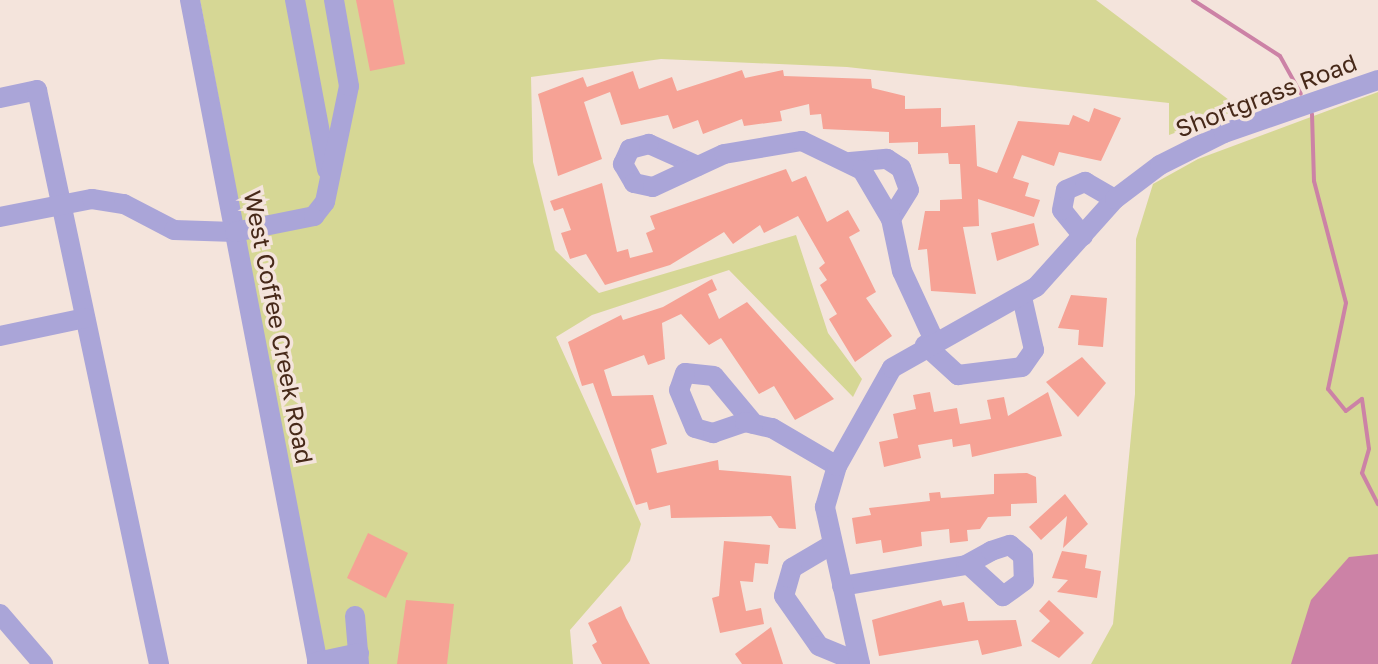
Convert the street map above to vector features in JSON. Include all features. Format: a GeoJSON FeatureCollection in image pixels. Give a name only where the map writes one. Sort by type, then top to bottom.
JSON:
{"type":"FeatureCollection","features":[{"type":"Feature","properties":{"kind":"street","name":"West Coffee Creek Road"},"geometry":{"type":"LineString","coordinates":[[190,0],[317,663]]}},
{"type":"Feature","properties":{"kind":"street"},"geometry":{"type":"LineString","coordinates":[[295,0],[329,182]]}},
{"type":"Feature","properties":{"kind":"street"},"geometry":{"type":"LineString","coordinates":[[0,217],[92,199],[124,204],[174,230],[235,232],[314,216],[329,182],[349,86],[334,0]]}},
{"type":"Feature","properties":{"kind":"street","name":"Shortgrass Road"},"geometry":{"type":"LineString","coordinates":[[860,664],[831,545],[825,507],[837,466],[871,395],[892,368],[930,342],[1022,297],[1115,199],[1224,133],[1378,80]]}},
{"type":"Feature","properties":{"kind":"street"},"geometry":{"type":"LineString","coordinates":[[0,98],[37,90],[159,664]]}},
{"type":"Feature","properties":{"kind":"street"},"geometry":{"type":"LineString","coordinates":[[698,166],[765,144],[802,141],[850,162],[887,159],[901,168],[909,190],[891,219]]}},
{"type":"Feature","properties":{"kind":"street"},"geometry":{"type":"LineString","coordinates":[[850,162],[891,219],[902,271],[930,342],[958,375],[1022,367],[1034,350],[1022,297]]}},
{"type":"Feature","properties":{"kind":"street"},"geometry":{"type":"LineString","coordinates":[[1083,236],[1062,210],[1066,190],[1085,182],[1115,199]]}},
{"type":"Feature","properties":{"kind":"street"},"geometry":{"type":"LineString","coordinates":[[0,336],[85,318]]}},
{"type":"Feature","properties":{"kind":"street"},"geometry":{"type":"LineString","coordinates":[[754,424],[837,466]]}},
{"type":"Feature","properties":{"kind":"street"},"geometry":{"type":"LineString","coordinates":[[831,545],[792,568],[784,596],[819,646],[860,664]]}},
{"type":"Feature","properties":{"kind":"street"},"geometry":{"type":"LineString","coordinates":[[842,586],[968,564]]}},
{"type":"Feature","properties":{"kind":"street"},"geometry":{"type":"LineString","coordinates":[[0,614],[43,664]]}},
{"type":"Feature","properties":{"kind":"street"},"geometry":{"type":"LineString","coordinates":[[317,663],[359,658],[355,616]]}},
{"type":"Feature","properties":{"kind":"green space"},"geometry":{"type":"Polygon","coordinates":[[[200,0],[1096,0],[1241,109],[1169,135],[1169,103],[847,67],[661,59],[531,77],[533,162],[555,250],[599,293],[796,235],[828,333],[862,379],[853,397],[729,270],[592,315],[556,337],[641,524],[630,561],[570,630],[573,664],[326,664],[200,0]]]}},
{"type":"Feature","properties":{"kind":"green space"},"geometry":{"type":"Polygon","coordinates":[[[1378,92],[1378,664],[1091,664],[1113,624],[1135,394],[1136,239],[1153,184],[1198,159],[1378,92]]]}},
{"type":"Feature","properties":{"kind":"shaded area"},"geometry":{"type":"Polygon","coordinates":[[[1378,554],[1378,664],[1291,664],[1311,600],[1349,557],[1378,554]]]}},
{"type":"Feature","properties":{"kind":"building"},"geometry":{"type":"Polygon","coordinates":[[[356,0],[393,0],[405,64],[370,71],[356,0]]]}},
{"type":"Feature","properties":{"kind":"building"},"geometry":{"type":"Polygon","coordinates":[[[742,70],[745,78],[783,70],[784,76],[871,79],[872,88],[905,96],[905,109],[941,108],[941,127],[975,125],[977,166],[997,173],[1018,121],[1069,125],[1073,115],[1089,122],[1094,108],[1121,118],[1101,161],[1059,152],[1054,166],[1022,155],[1013,178],[1029,183],[1025,196],[1040,200],[1034,217],[978,199],[979,226],[963,227],[976,294],[931,291],[927,249],[918,250],[925,211],[940,211],[940,200],[962,199],[960,164],[949,164],[948,153],[918,154],[918,142],[889,143],[889,132],[823,129],[821,114],[810,115],[809,104],[780,111],[782,121],[744,126],[742,119],[703,134],[698,120],[673,129],[668,115],[621,125],[610,92],[584,102],[602,159],[558,176],[538,94],[583,77],[587,87],[633,71],[639,89],[672,77],[677,91],[742,70]]]}},
{"type":"Feature","properties":{"kind":"building"},"geometry":{"type":"Polygon","coordinates":[[[786,169],[792,182],[806,176],[827,222],[848,210],[860,231],[849,237],[876,292],[866,298],[892,336],[855,362],[829,319],[837,314],[820,285],[827,280],[819,268],[825,263],[798,216],[764,233],[760,225],[733,244],[724,232],[670,265],[605,285],[586,254],[570,259],[561,233],[571,230],[563,208],[554,211],[550,201],[602,183],[617,252],[628,249],[630,258],[653,252],[646,233],[655,229],[650,216],[786,169]]]}},
{"type":"Feature","properties":{"kind":"building"},"geometry":{"type":"Polygon","coordinates":[[[1034,223],[1039,245],[997,261],[991,233],[1034,223]]]}},
{"type":"Feature","properties":{"kind":"building"},"geometry":{"type":"Polygon","coordinates":[[[712,279],[717,290],[708,294],[719,319],[747,302],[834,399],[795,420],[774,386],[759,394],[721,338],[709,345],[681,314],[662,323],[665,359],[648,365],[644,355],[604,370],[612,396],[653,395],[667,444],[651,449],[657,473],[718,460],[719,470],[791,476],[796,529],[779,528],[771,516],[671,518],[670,505],[649,510],[647,502],[636,505],[593,383],[582,386],[568,342],[621,315],[623,320],[663,307],[712,279]]]}},
{"type":"Feature","properties":{"kind":"building"},"geometry":{"type":"Polygon","coordinates":[[[1071,295],[1107,298],[1103,347],[1078,345],[1079,330],[1058,328],[1071,295]]]}},
{"type":"Feature","properties":{"kind":"building"},"geometry":{"type":"Polygon","coordinates":[[[1082,357],[1106,383],[1078,417],[1046,382],[1082,357]]]}},
{"type":"Feature","properties":{"kind":"building"},"geometry":{"type":"Polygon","coordinates":[[[930,392],[934,412],[957,408],[960,424],[991,419],[987,400],[1004,397],[1008,416],[1048,392],[1062,436],[972,457],[970,444],[953,447],[952,439],[918,445],[921,458],[884,467],[879,442],[898,438],[893,414],[916,409],[913,395],[930,392]]]}},
{"type":"Feature","properties":{"kind":"building"},"geometry":{"type":"Polygon","coordinates":[[[1027,473],[1036,477],[1037,503],[1011,504],[1011,516],[988,517],[980,529],[967,530],[968,541],[950,543],[949,529],[921,532],[922,546],[883,553],[881,540],[856,544],[852,518],[871,515],[869,508],[930,501],[929,493],[940,492],[941,498],[994,494],[994,474],[1027,473]]]}},
{"type":"Feature","properties":{"kind":"building"},"geometry":{"type":"Polygon","coordinates":[[[1065,494],[1088,524],[1063,548],[1067,516],[1041,540],[1029,527],[1065,494]]]}},
{"type":"Feature","properties":{"kind":"building"},"geometry":{"type":"Polygon","coordinates":[[[368,533],[408,553],[386,598],[347,578],[368,533]]]}},
{"type":"Feature","properties":{"kind":"building"},"geometry":{"type":"Polygon","coordinates":[[[724,541],[770,545],[768,564],[755,563],[753,582],[740,581],[746,611],[761,608],[764,624],[720,633],[712,598],[719,596],[724,541]]]}},
{"type":"Feature","properties":{"kind":"building"},"geometry":{"type":"Polygon","coordinates":[[[1062,551],[1087,555],[1085,568],[1101,571],[1097,598],[1057,592],[1068,580],[1052,578],[1062,551]]]}},
{"type":"Feature","properties":{"kind":"building"},"geometry":{"type":"Polygon","coordinates":[[[406,600],[454,604],[447,664],[397,664],[406,600]]]}},
{"type":"Feature","properties":{"kind":"building"},"geometry":{"type":"Polygon","coordinates":[[[941,600],[943,606],[964,602],[968,621],[1016,620],[1022,646],[982,655],[978,640],[879,656],[872,620],[941,600]]]}},
{"type":"Feature","properties":{"kind":"building"},"geometry":{"type":"Polygon","coordinates":[[[1049,600],[1084,633],[1059,658],[1031,641],[1050,621],[1039,611],[1049,600]]]}},
{"type":"Feature","properties":{"kind":"building"},"geometry":{"type":"Polygon","coordinates":[[[621,606],[650,664],[602,664],[592,645],[597,642],[588,623],[621,606]]]}},
{"type":"Feature","properties":{"kind":"building"},"geometry":{"type":"Polygon","coordinates":[[[771,627],[783,664],[742,664],[735,654],[771,627]]]}},
{"type":"Feature","properties":{"kind":"waterway"},"geometry":{"type":"LineString","coordinates":[[1193,0],[1280,56],[1301,94]]}},
{"type":"Feature","properties":{"kind":"waterway"},"geometry":{"type":"LineString","coordinates":[[1312,114],[1314,181],[1346,303],[1328,389],[1346,411],[1362,399],[1369,449],[1362,473],[1378,504]]}}]}
